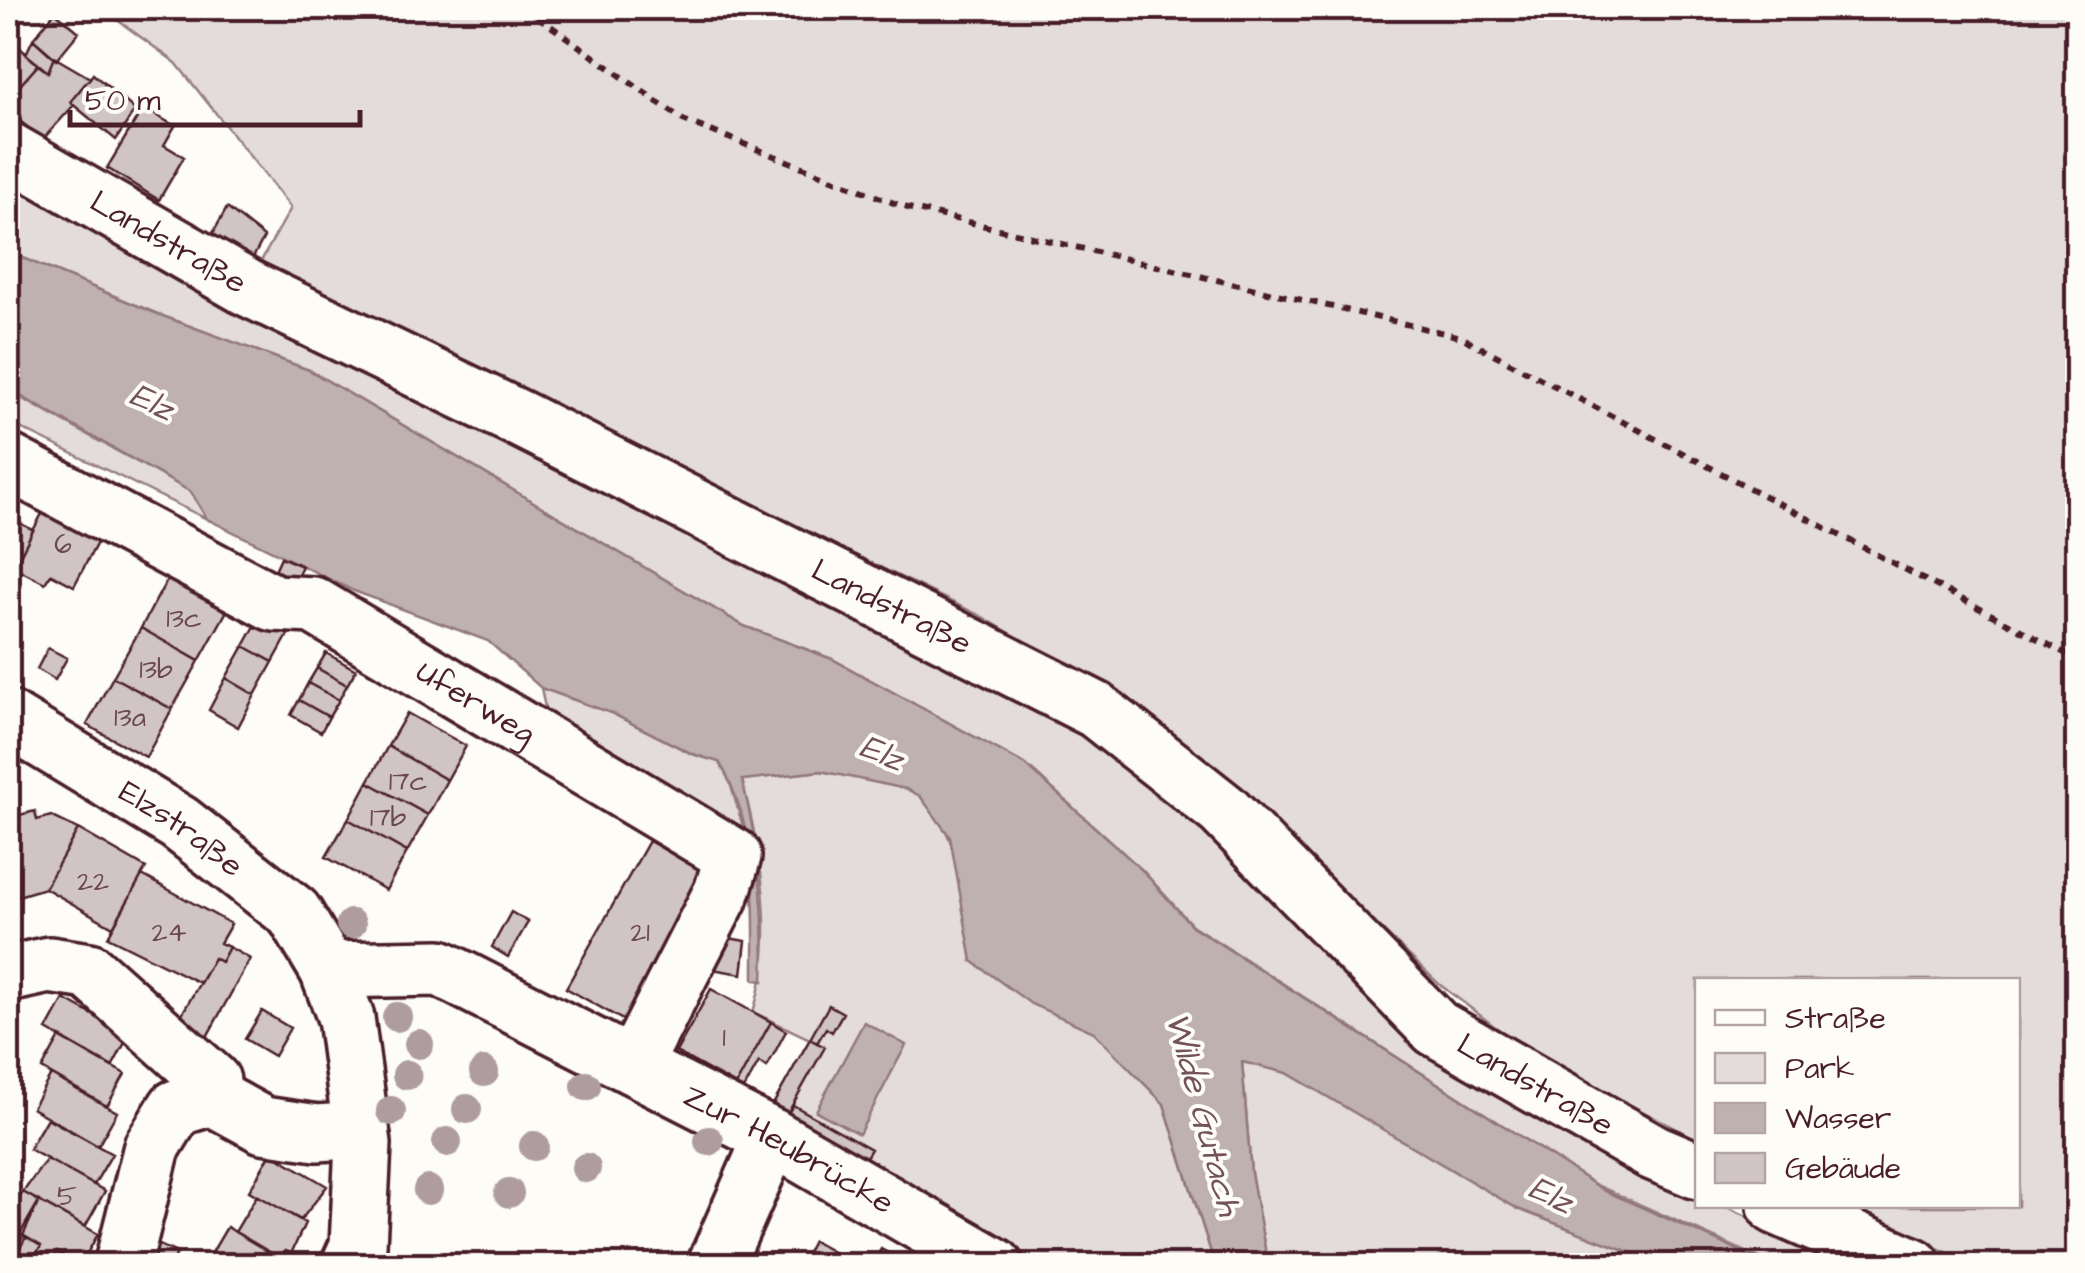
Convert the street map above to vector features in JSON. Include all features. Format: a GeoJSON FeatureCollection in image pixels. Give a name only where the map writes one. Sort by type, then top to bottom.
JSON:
{"type":"FeatureCollection","features":[{"type":"Feature","properties":{"kind":"street","name":"Landstraße"},"geometry":{"type":"LineString","coordinates":[[8,150],[248,288],[520,419],[1096,710],[1223,810],[1436,1028],[1653,1152],[1695,1170]]}},
{"type":"Feature","properties":{"kind":"street","name":"Uferweg"},"geometry":{"type":"LineString","coordinates":[[8,462],[274,602],[313,606],[733,856],[722,892],[633,1066]]}},
{"type":"Feature","properties":{"kind":"street","name":"Elzstraße"},"geometry":{"type":"LineString","coordinates":[[8,718],[180,823],[294,913],[328,970],[346,1018],[361,1130],[358,1246],[350,1266]]}},
{"type":"Feature","properties":{"kind":"street"},"geometry":{"type":"LineString","coordinates":[[8,974],[49,964],[90,971],[212,1081],[212,1097]]}},
{"type":"Feature","properties":{"kind":"street"},"geometry":{"type":"LineString","coordinates":[[328,970],[440,968],[633,1066]]}},
{"type":"Feature","properties":{"kind":"street","name":"Zur Heubrücke"},"geometry":{"type":"LineString","coordinates":[[633,1066],[772,1137],[995,1266]]}},
{"type":"Feature","properties":{"kind":"street"},"geometry":{"type":"LineString","coordinates":[[123,1263],[152,1147],[176,1108],[212,1097],[263,1125],[317,1133],[361,1130]]}},
{"type":"Feature","properties":{"kind":"street"},"geometry":{"type":"LineString","coordinates":[[715,1266],[772,1137]]}},
{"type":"Feature","properties":{"kind":"street"},"geometry":{"type":"LineString","coordinates":[[1781,1208],[1913,1266]]}},
{"type":"Feature","properties":{"kind":"path"},"geometry":{"type":"LineString","coordinates":[[524,8],[682,120],[904,207],[1461,337],[2078,660]]}},
{"type":"Feature","properties":{"kind":"path"},"geometry":{"type":"LineString","coordinates":[[538,17],[582,8]]}},
{"type":"Feature","properties":{"kind":"green space"},"geometry":{"type":"Polygon","coordinates":[[[101,8],[2077,8],[2077,1265],[1975,1265],[1848,1208],[2020,1208],[2020,978],[1695,978],[1695,1138],[1532,1055],[1439,984],[1202,758],[1132,705],[981,616],[373,321],[261,261],[291,208],[176,63],[101,8]]]}},
{"type":"Feature","properties":{"kind":"green space"},"geometry":{"type":"Polygon","coordinates":[[[8,184],[233,314],[236,308],[1025,701],[1116,755],[1176,800],[1413,1034],[1479,1087],[1695,1192],[1695,1208],[1729,1208],[1854,1265],[1775,1265],[1594,1184],[1192,925],[1142,870],[1026,765],[832,659],[744,626],[309,370],[160,315],[8,252],[8,184]]]}},
{"type":"Feature","properties":{"kind":"green space"},"geometry":{"type":"Polygon","coordinates":[[[8,391],[191,492],[207,519],[8,422],[8,391]]]}},
{"type":"Feature","properties":{"kind":"green space"},"geometry":{"type":"Polygon","coordinates":[[[541,688],[611,713],[692,754],[719,762],[729,779],[748,844],[549,728],[541,688]]]}},
{"type":"Feature","properties":{"kind":"green space"},"geometry":{"type":"Polygon","coordinates":[[[821,771],[898,785],[919,795],[934,810],[945,829],[959,872],[972,961],[1094,1032],[1164,1104],[1215,1265],[1022,1265],[770,1110],[810,1039],[753,1012],[764,955],[764,896],[742,780],[821,771]]]}},
{"type":"Feature","properties":{"kind":"green space"},"geometry":{"type":"Polygon","coordinates":[[[1242,1061],[1287,1073],[1596,1236],[1663,1265],[1268,1265],[1251,1173],[1242,1061]]]}},
{"type":"Feature","properties":{"kind":"water"},"geometry":{"type":"Polygon","coordinates":[[[8,252],[160,315],[309,370],[744,626],[832,659],[1026,765],[1142,870],[1192,926],[1605,1191],[1771,1265],[1663,1265],[1518,1209],[1287,1073],[1242,1062],[1251,1173],[1268,1265],[1215,1265],[1164,1104],[1094,1032],[1031,1004],[972,961],[950,837],[920,796],[906,789],[821,771],[742,780],[762,905],[763,981],[754,980],[753,896],[747,840],[732,787],[719,762],[693,754],[611,713],[541,688],[488,641],[354,591],[207,519],[191,492],[8,389],[8,252]]]}},
{"type":"Feature","properties":{"kind":"water"},"geometry":{"type":"Polygon","coordinates":[[[864,1022],[906,1045],[859,1134],[816,1111],[864,1022]]]}},
{"type":"Feature","properties":{"kind":"building"},"geometry":{"type":"Polygon","coordinates":[[[55,12],[79,32],[56,60],[33,39],[55,12]]]}},
{"type":"Feature","properties":{"kind":"building"},"geometry":{"type":"Polygon","coordinates":[[[33,39],[54,57],[48,72],[26,54],[33,39]]]}},
{"type":"Feature","properties":{"kind":"building"},"geometry":{"type":"Polygon","coordinates":[[[13,41],[38,65],[8,99],[8,43],[13,41]]]}},
{"type":"Feature","properties":{"kind":"building"},"geometry":{"type":"Polygon","coordinates":[[[54,57],[90,78],[70,102],[74,105],[43,139],[8,112],[8,99],[38,65],[48,72],[54,57]]]}},
{"type":"Feature","properties":{"kind":"building"},"geometry":{"type":"Polygon","coordinates":[[[93,74],[135,110],[116,140],[70,102],[93,74]]]}},
{"type":"Feature","properties":{"kind":"building"},"geometry":{"type":"Polygon","coordinates":[[[143,108],[175,126],[164,145],[184,157],[159,200],[107,168],[143,108]]]}},
{"type":"Feature","properties":{"kind":"building"},"geometry":{"type":"Polygon","coordinates":[[[227,208],[264,237],[247,269],[207,244],[227,208]]]}},
{"type":"Feature","properties":{"kind":"building"},"geometry":{"type":"Polygon","coordinates":[[[45,508],[100,537],[74,586],[51,574],[45,583],[14,567],[45,508]]]}},
{"type":"Feature","properties":{"kind":"building"},"geometry":{"type":"Polygon","coordinates":[[[8,517],[33,530],[8,580],[8,517]]]}},
{"type":"Feature","properties":{"kind":"building"},"geometry":{"type":"Polygon","coordinates":[[[281,557],[302,566],[291,588],[271,579],[281,557]]]}},
{"type":"Feature","properties":{"kind":"building"},"geometry":{"type":"Polygon","coordinates":[[[169,576],[228,609],[199,661],[141,628],[169,576]]]}},
{"type":"Feature","properties":{"kind":"building"},"geometry":{"type":"Polygon","coordinates":[[[259,619],[288,635],[273,662],[244,646],[259,619]]]}},
{"type":"Feature","properties":{"kind":"building"},"geometry":{"type":"Polygon","coordinates":[[[141,628],[199,661],[172,709],[113,677],[141,628]]]}},
{"type":"Feature","properties":{"kind":"building"},"geometry":{"type":"Polygon","coordinates":[[[244,646],[273,662],[255,695],[226,678],[244,646]]]}},
{"type":"Feature","properties":{"kind":"building"},"geometry":{"type":"Polygon","coordinates":[[[48,648],[67,658],[55,680],[37,669],[48,648]]]}},
{"type":"Feature","properties":{"kind":"building"},"geometry":{"type":"Polygon","coordinates":[[[326,653],[356,670],[347,685],[317,668],[326,653]]]}},
{"type":"Feature","properties":{"kind":"building"},"geometry":{"type":"Polygon","coordinates":[[[317,668],[347,685],[339,700],[308,683],[317,668]]]}},
{"type":"Feature","properties":{"kind":"building"},"geometry":{"type":"Polygon","coordinates":[[[113,677],[172,709],[146,757],[87,725],[113,677]]]}},
{"type":"Feature","properties":{"kind":"building"},"geometry":{"type":"Polygon","coordinates":[[[226,678],[255,695],[238,727],[209,710],[226,678]]]}},
{"type":"Feature","properties":{"kind":"building"},"geometry":{"type":"Polygon","coordinates":[[[308,683],[339,700],[329,717],[299,700],[308,683]]]}},
{"type":"Feature","properties":{"kind":"building"},"geometry":{"type":"Polygon","coordinates":[[[299,700],[329,717],[321,732],[291,715],[299,700]]]}},
{"type":"Feature","properties":{"kind":"building"},"geometry":{"type":"Polygon","coordinates":[[[407,713],[466,746],[447,780],[388,746],[407,713]]]}},
{"type":"Feature","properties":{"kind":"building"},"geometry":{"type":"Polygon","coordinates":[[[388,746],[447,780],[428,815],[368,782],[388,746]]]}},
{"type":"Feature","properties":{"kind":"building"},"geometry":{"type":"Polygon","coordinates":[[[368,782],[428,815],[407,852],[348,819],[368,782]]]}},
{"type":"Feature","properties":{"kind":"building"},"geometry":{"type":"Polygon","coordinates":[[[35,811],[37,820],[51,816],[78,829],[45,888],[8,899],[8,818],[35,811]]]}},
{"type":"Feature","properties":{"kind":"building"},"geometry":{"type":"Polygon","coordinates":[[[348,819],[407,852],[386,890],[326,857],[348,819]]]}},
{"type":"Feature","properties":{"kind":"building"},"geometry":{"type":"Polygon","coordinates":[[[78,829],[146,868],[113,927],[45,888],[78,829]]]}},
{"type":"Feature","properties":{"kind":"building"},"geometry":{"type":"Polygon","coordinates":[[[649,841],[713,877],[630,1024],[566,988],[649,841]]]}},
{"type":"Feature","properties":{"kind":"building"},"geometry":{"type":"Polygon","coordinates":[[[142,875],[231,924],[220,943],[229,947],[221,962],[214,958],[200,983],[108,937],[142,875]]]}},
{"type":"Feature","properties":{"kind":"building"},"geometry":{"type":"Polygon","coordinates":[[[511,912],[528,922],[508,957],[492,947],[511,912]]]}},
{"type":"Feature","properties":{"kind":"building"},"geometry":{"type":"Polygon","coordinates":[[[717,936],[746,941],[742,974],[712,969],[717,936]]]}},
{"type":"Feature","properties":{"kind":"building"},"geometry":{"type":"Polygon","coordinates":[[[229,947],[250,959],[199,1051],[170,1035],[214,958],[221,962],[229,947]]]}},
{"type":"Feature","properties":{"kind":"building"},"geometry":{"type":"Polygon","coordinates":[[[711,989],[771,1022],[736,1085],[676,1052],[711,989]]]}},
{"type":"Feature","properties":{"kind":"building"},"geometry":{"type":"Polygon","coordinates":[[[64,999],[129,1035],[112,1067],[47,1030],[64,999]]]}},
{"type":"Feature","properties":{"kind":"building"},"geometry":{"type":"Polygon","coordinates":[[[829,1005],[843,1013],[832,1032],[826,1028],[817,1043],[810,1039],[829,1005]]]}},
{"type":"Feature","properties":{"kind":"building"},"geometry":{"type":"Polygon","coordinates":[[[262,1011],[290,1028],[274,1056],[245,1039],[262,1011]]]}},
{"type":"Feature","properties":{"kind":"building"},"geometry":{"type":"Polygon","coordinates":[[[771,1022],[786,1031],[767,1067],[759,1062],[744,1089],[736,1085],[771,1022]]]}},
{"type":"Feature","properties":{"kind":"building"},"geometry":{"type":"Polygon","coordinates":[[[60,1037],[125,1074],[107,1106],[42,1069],[60,1037]]]}},
{"type":"Feature","properties":{"kind":"building"},"geometry":{"type":"Polygon","coordinates":[[[810,1039],[825,1047],[785,1118],[770,1110],[810,1039]]]}},
{"type":"Feature","properties":{"kind":"building"},"geometry":{"type":"Polygon","coordinates":[[[51,1075],[117,1112],[98,1146],[32,1108],[51,1075]]]}},
{"type":"Feature","properties":{"kind":"building"},"geometry":{"type":"Polygon","coordinates":[[[793,1105],[871,1149],[863,1162],[785,1118],[793,1105]]]}},
{"type":"Feature","properties":{"kind":"building"},"geometry":{"type":"Polygon","coordinates":[[[47,1118],[112,1154],[94,1185],[29,1149],[47,1118]]]}},
{"type":"Feature","properties":{"kind":"building"},"geometry":{"type":"Polygon","coordinates":[[[271,1153],[327,1186],[301,1220],[249,1191],[271,1153]]]}},
{"type":"Feature","properties":{"kind":"building"},"geometry":{"type":"Polygon","coordinates":[[[47,1159],[105,1191],[85,1227],[23,1192],[47,1159]]]}},
{"type":"Feature","properties":{"kind":"building"},"geometry":{"type":"Polygon","coordinates":[[[23,1192],[39,1201],[9,1266],[8,1219],[23,1192]]]}},
{"type":"Feature","properties":{"kind":"building"},"geometry":{"type":"Polygon","coordinates":[[[257,1195],[305,1223],[291,1254],[286,1251],[281,1259],[235,1232],[257,1195]]]}},
{"type":"Feature","properties":{"kind":"building"},"geometry":{"type":"Polygon","coordinates":[[[39,1201],[98,1234],[80,1266],[57,1252],[52,1261],[37,1253],[41,1246],[20,1234],[39,1201]]]}},
{"type":"Feature","properties":{"kind":"building"},"geometry":{"type":"Polygon","coordinates":[[[227,1227],[281,1259],[277,1266],[204,1266],[227,1227]]]}},
{"type":"Feature","properties":{"kind":"building"},"geometry":{"type":"Polygon","coordinates":[[[26,1237],[41,1246],[30,1266],[10,1266],[26,1237]]]}},
{"type":"Feature","properties":{"kind":"building"},"geometry":{"type":"Polygon","coordinates":[[[146,1239],[177,1253],[171,1266],[134,1266],[146,1239]]]}},
{"type":"Feature","properties":{"kind":"building"},"geometry":{"type":"Polygon","coordinates":[[[813,1241],[858,1266],[800,1266],[813,1241]]]}},
{"type":"Feature","properties":{"kind":"building"},"geometry":{"type":"Polygon","coordinates":[[[881,1249],[899,1259],[896,1266],[872,1266],[881,1249]]]}},
{"type":"Feature","properties":{"kind":"water label","name":"Elz"},"geometry":{"type":"Point","coordinates":[152,402]}},
{"type":"Feature","properties":{"kind":"water label","name":"Elz"},"geometry":{"type":"Point","coordinates":[882,753]}},
{"type":"Feature","properties":{"kind":"water label","name":"Wilde Gutach"},"geometry":{"type":"Point","coordinates":[1203,1114]}},
{"type":"Feature","properties":{"kind":"water label","name":"Elz"},"geometry":{"type":"Point","coordinates":[1551,1195]}}]}
